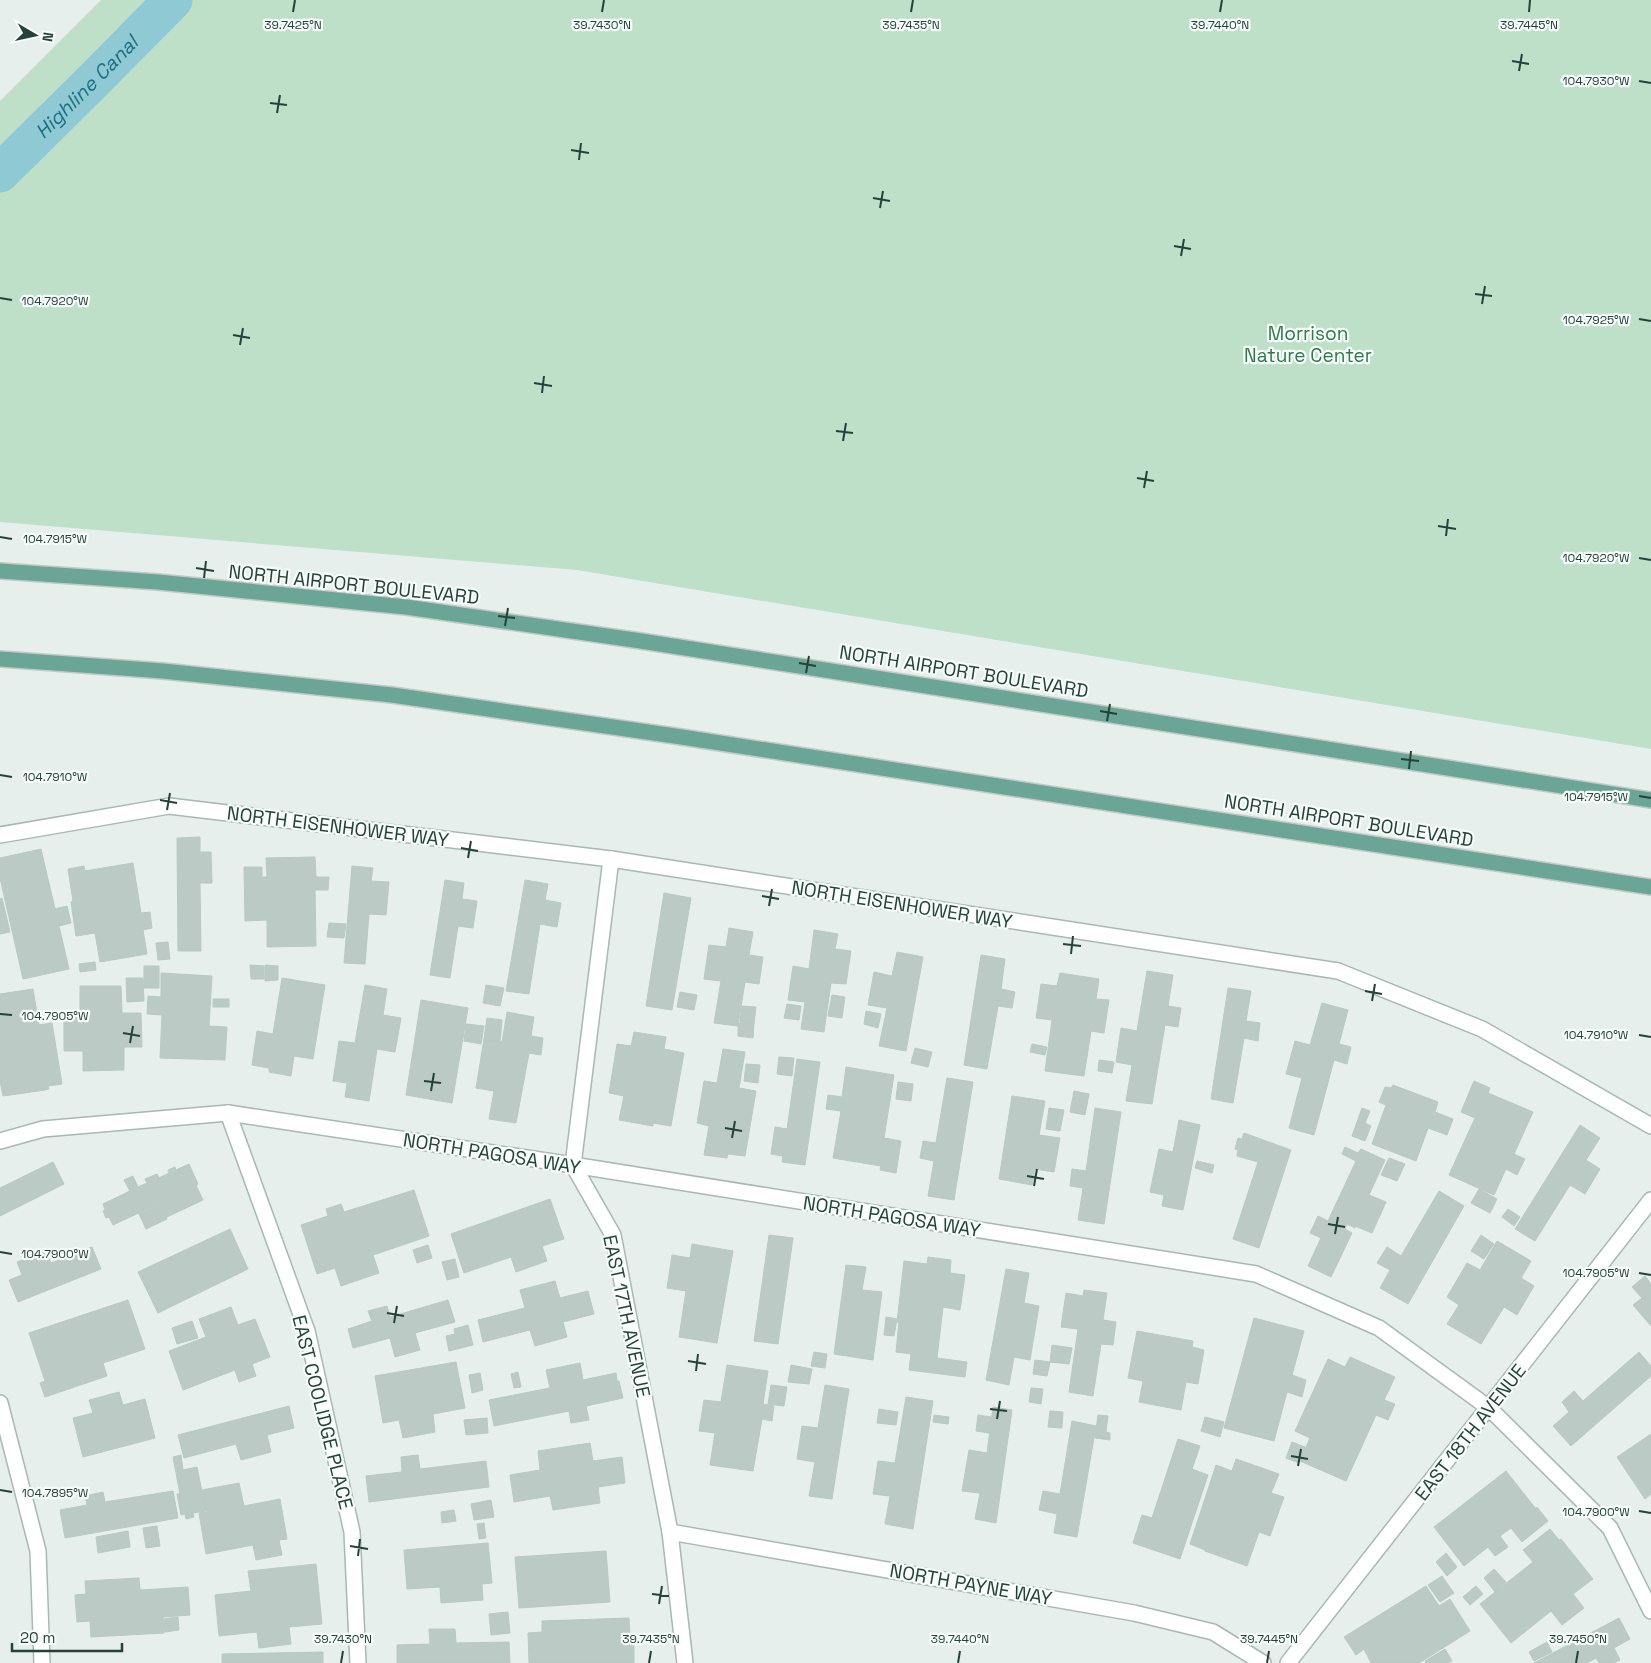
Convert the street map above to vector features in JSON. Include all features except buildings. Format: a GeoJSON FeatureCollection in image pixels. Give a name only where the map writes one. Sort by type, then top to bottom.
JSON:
{"type":"FeatureCollection","features":[{"type":"Feature","properties":{"kind":"main road","name":"NORTH AIRPORT BOULEVARD"},"geometry":{"type":"LineString","coordinates":[[0,571],[158,582],[406,607],[660,644],[1651,800]]}},
{"type":"Feature","properties":{"kind":"main road","name":"NORTH AIRPORT BOULEVARD"},"geometry":{"type":"LineString","coordinates":[[0,659],[163,671],[392,695],[674,736],[1651,887]]}},
{"type":"Feature","properties":{"kind":"street","name":"NORTH EISENHOWER WAY"},"geometry":{"type":"LineString","coordinates":[[0,835],[169,806],[611,859],[1338,971],[1482,1028],[1651,1126]]}},
{"type":"Feature","properties":{"kind":"street"},"geometry":{"type":"LineString","coordinates":[[573,1165],[611,859]]}},
{"type":"Feature","properties":{"kind":"street","name":"NORTH PAGOSA WAY"},"geometry":{"type":"LineString","coordinates":[[0,1141],[43,1129],[228,1113],[573,1165],[1256,1274],[1380,1328],[1489,1408],[1610,1528],[1651,1611]]}},
{"type":"Feature","properties":{"kind":"street","name":"EAST COOLIDGE PLACE"},"geometry":{"type":"LineString","coordinates":[[228,1113],[307,1331],[352,1532],[358,1663]]}},
{"type":"Feature","properties":{"kind":"street","name":"EAST 17TH AVENUE"},"geometry":{"type":"LineString","coordinates":[[573,1165],[613,1235],[670,1532],[685,1663]]}},
{"type":"Feature","properties":{"kind":"street","name":"EAST 18TH AVENUE"},"geometry":{"type":"LineString","coordinates":[[1288,1663],[1651,1200]]}},
{"type":"Feature","properties":{"kind":"street"},"geometry":{"type":"LineString","coordinates":[[0,1403],[38,1551],[42,1663]]}},
{"type":"Feature","properties":{"kind":"street","name":"NORTH PAYNE WAY"},"geometry":{"type":"LineString","coordinates":[[670,1532],[1134,1613],[1213,1632],[1262,1663]]}},
{"type":"Feature","properties":{"kind":"green space","name":"Morrison Nature Center"},"geometry":{"type":"Polygon","coordinates":[[[101,0],[1651,0],[1651,749],[577,570],[0,522],[0,101],[101,0]]]}},
{"type":"Feature","properties":{"kind":"waterway","name":"Highline Canal"},"geometry":{"type":"LineString","coordinates":[[0,173],[173,0]]}}]}
